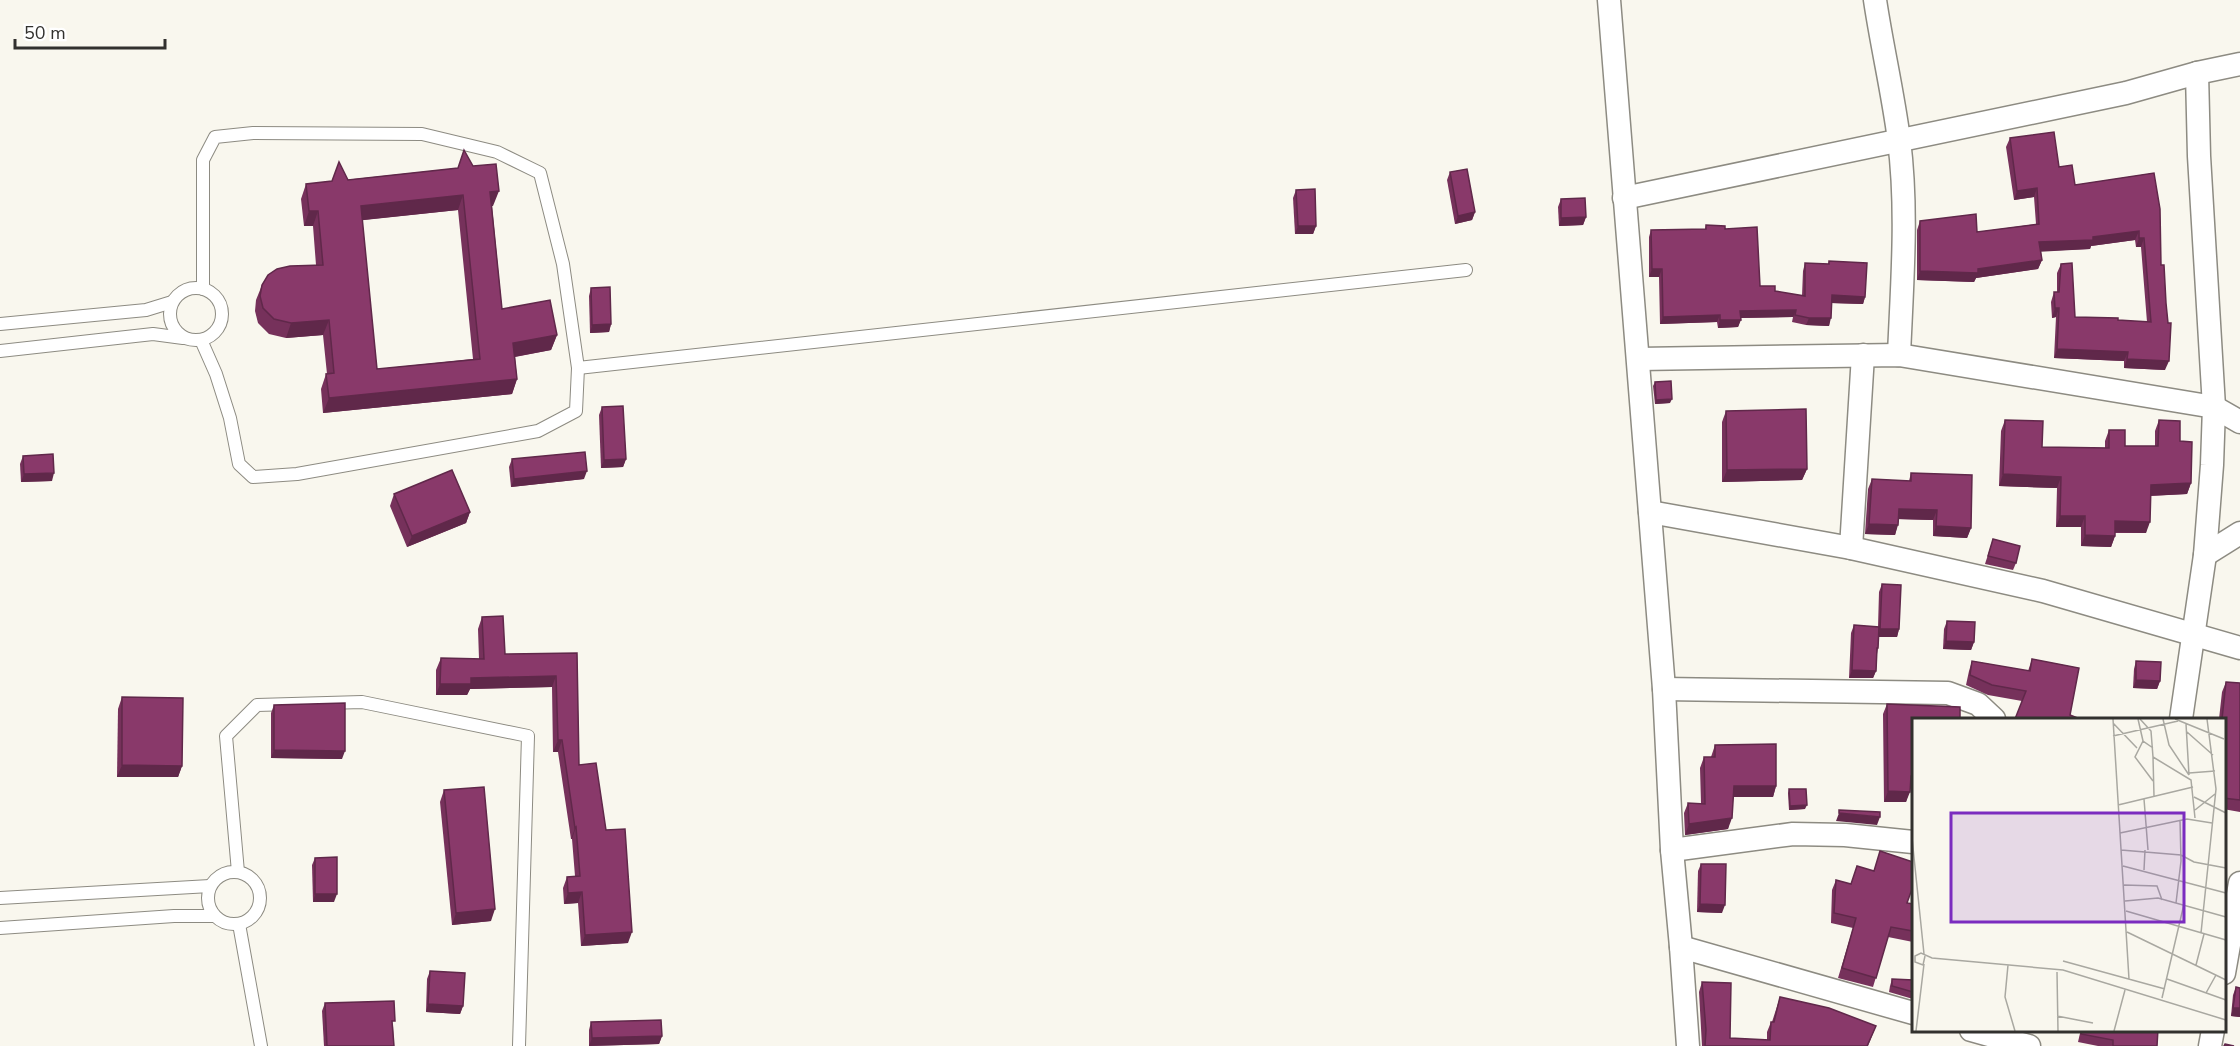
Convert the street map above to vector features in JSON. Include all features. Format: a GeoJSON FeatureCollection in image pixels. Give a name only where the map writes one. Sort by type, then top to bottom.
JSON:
{"type":"FeatureCollection","features":[{"type":"Feature","properties":{"kind":"street"},"geometry":{"type":"LineString","coordinates":[[1609,0],[1664,689],[1672,850],[1682,947],[1688,1046]]}},
{"type":"Feature","properties":{"kind":"street"},"geometry":{"type":"LineString","coordinates":[[1875,0],[1899,141],[1903,194],[1899,355]]}},
{"type":"Feature","properties":{"kind":"street"},"geometry":{"type":"LineString","coordinates":[[1624,198],[2126,93],[2197,73],[2240,64]]}},
{"type":"Feature","properties":{"kind":"street"},"geometry":{"type":"LineString","coordinates":[[2181,718],[2205,555],[2214,407],[2199,156],[2197,73]]}},
{"type":"Feature","properties":{"kind":"street"},"geometry":{"type":"LineString","coordinates":[[1639,359],[1899,355],[2214,407],[2240,422]]}},
{"type":"Feature","properties":{"kind":"street"},"geometry":{"type":"LineString","coordinates":[[1851,548],[1863,356]]}},
{"type":"Feature","properties":{"kind":"street"},"geometry":{"type":"LineString","coordinates":[[1650,512],[1851,548],[2043,591],[2240,648]]}},
{"type":"Feature","properties":{"kind":"street"},"geometry":{"type":"LineString","coordinates":[[2205,555],[2240,532]]}},
{"type":"Feature","properties":{"kind":"street"},"geometry":{"type":"LineString","coordinates":[[1664,689],[1948,693],[1978,704],[1993,718]]}},
{"type":"Feature","properties":{"kind":"street"},"geometry":{"type":"LineString","coordinates":[[1672,850],[1793,834],[1845,835],[1912,842]]}},
{"type":"Feature","properties":{"kind":"street"},"geometry":{"type":"LineString","coordinates":[[2225,876],[2240,880],[2225,962]]}},
{"type":"Feature","properties":{"kind":"street"},"geometry":{"type":"LineString","coordinates":[[1682,947],[1912,1013]]}},
{"type":"Feature","properties":{"kind":"street"},"geometry":{"type":"LineString","coordinates":[[1978,1031],[2029,1046]]}},
{"type":"Feature","properties":{"kind":"street"},"geometry":{"type":"LineString","coordinates":[[2210,1046],[2213,1031]]}},
{"type":"Feature","properties":{"kind":"lane"},"geometry":{"type":"LineString","coordinates":[[201,340],[216,374],[230,418],[239,464],[252,477],[297,474],[538,431],[576,411],[578,368],[563,264],[540,174],[497,152],[422,134],[252,133],[215,137],[203,159],[203,289]]}},
{"type":"Feature","properties":{"kind":"lane"},"geometry":{"type":"LineString","coordinates":[[578,368],[1466,270]]}},
{"type":"Feature","properties":{"kind":"lane"},"geometry":{"type":"LineString","coordinates":[[0,324],[146,310],[172,302],[185,290],[203,289],[218,299],[223,316],[216,332],[201,340],[153,334],[0,351]]}},
{"type":"Feature","properties":{"kind":"lane"},"geometry":{"type":"LineString","coordinates":[[172,302],[170,322],[183,338]]}},
{"type":"Feature","properties":{"kind":"lane"},"geometry":{"type":"LineString","coordinates":[[238,872],[226,736],[257,705],[362,702],[528,736],[519,1046]]}},
{"type":"Feature","properties":{"kind":"lane"},"geometry":{"type":"LineString","coordinates":[[0,928],[142,918],[214,916],[230,924],[239,924],[248,920],[258,906],[260,897],[253,881],[238,872],[222,875],[210,886],[207,896],[214,916]]}},
{"type":"Feature","properties":{"kind":"lane"},"geometry":{"type":"LineString","coordinates":[[0,898],[210,886]]}},
{"type":"Feature","properties":{"kind":"lane"},"geometry":{"type":"LineString","coordinates":[[239,924],[261,1046]]}},
{"type":"Feature","properties":{"kind":"building"},"geometry":{"type":"Polygon","coordinates":[[[2054,132],[2059,167],[2072,165],[2075,185],[2154,173],[2160,209],[2161,265],[2164,265],[2168,323],[2171,323],[2169,361],[2127,359],[2128,352],[2057,349],[2059,308],[2055,308],[2054,292],[2059,292],[2061,264],[2072,263],[2075,317],[2118,318],[2118,320],[2151,322],[2144,238],[2139,238],[2139,231],[2093,237],[2093,240],[2039,242],[2042,260],[1978,269],[1978,273],[1920,271],[1920,221],[1976,214],[1977,232],[2039,224],[2037,188],[2017,191],[2010,138],[2054,132]]]}},
{"type":"Feature","properties":{"kind":"building"},"geometry":{"type":"Polygon","coordinates":[[[464,150],[473,166],[496,164],[499,191],[490,192],[502,309],[550,300],[557,335],[513,343],[517,379],[329,398],[326,374],[334,373],[329,320],[291,323],[274,319],[263,308],[260,296],[262,285],[268,275],[277,269],[290,266],[323,265],[318,211],[309,211],[306,184],[332,181],[339,162],[348,180],[458,168],[464,150]],[[463,195],[361,206],[377,369],[480,359],[463,195]]]}},
{"type":"Feature","properties":{"kind":"building"},"geometry":{"type":"Polygon","coordinates":[[[1467,169],[1475,212],[1458,216],[1450,172],[1467,169]]]}},
{"type":"Feature","properties":{"kind":"building"},"geometry":{"type":"Polygon","coordinates":[[[1315,189],[1316,226],[1298,226],[1296,190],[1315,189]]]}},
{"type":"Feature","properties":{"kind":"building"},"geometry":{"type":"Polygon","coordinates":[[[1585,198],[1586,217],[1561,218],[1561,199],[1585,198]]]}},
{"type":"Feature","properties":{"kind":"building"},"geometry":{"type":"Polygon","coordinates":[[[1706,225],[1725,226],[1725,229],[1757,227],[1760,286],[1775,286],[1775,291],[1805,296],[1805,263],[1829,264],[1829,261],[1867,263],[1865,297],[1832,295],[1831,318],[1809,318],[1795,315],[1796,310],[1740,311],[1741,320],[1720,320],[1720,315],[1663,317],[1662,269],[1652,269],[1651,230],[1706,229],[1706,225]]]}},
{"type":"Feature","properties":{"kind":"building"},"geometry":{"type":"Polygon","coordinates":[[[610,287],[611,324],[592,325],[591,288],[610,287]]]}},
{"type":"Feature","properties":{"kind":"building"},"geometry":{"type":"Polygon","coordinates":[[[1671,381],[1672,399],[1656,400],[1655,382],[1671,381]]]}},
{"type":"Feature","properties":{"kind":"building"},"geometry":{"type":"Polygon","coordinates":[[[623,406],[626,459],[604,460],[602,407],[623,406]]]}},
{"type":"Feature","properties":{"kind":"building"},"geometry":{"type":"Polygon","coordinates":[[[1806,409],[1807,469],[1727,470],[1726,411],[1806,409]]]}},
{"type":"Feature","properties":{"kind":"building"},"geometry":{"type":"Polygon","coordinates":[[[2005,420],[2043,421],[2042,447],[2109,448],[2109,430],[2125,430],[2125,446],[2158,446],[2159,420],[2180,421],[2180,441],[2192,442],[2191,483],[2151,485],[2150,522],[2115,521],[2115,536],[2085,535],[2085,516],[2060,516],[2061,477],[2003,474],[2005,420]]]}},
{"type":"Feature","properties":{"kind":"building"},"geometry":{"type":"Polygon","coordinates":[[[585,452],[587,471],[514,479],[512,459],[585,452]]]}},
{"type":"Feature","properties":{"kind":"building"},"geometry":{"type":"Polygon","coordinates":[[[53,454],[54,473],[24,474],[23,456],[53,454]]]}},
{"type":"Feature","properties":{"kind":"building"},"geometry":{"type":"Polygon","coordinates":[[[452,470],[470,512],[412,536],[394,494],[452,470]]]}},
{"type":"Feature","properties":{"kind":"building"},"geometry":{"type":"Polygon","coordinates":[[[1911,473],[1972,475],[1971,528],[1936,526],[1937,510],[1899,509],[1898,525],[1869,524],[1872,479],[1911,481],[1911,473]]]}},
{"type":"Feature","properties":{"kind":"building"},"geometry":{"type":"Polygon","coordinates":[[[1993,539],[2020,546],[2016,563],[1988,556],[1993,539]]]}},
{"type":"Feature","properties":{"kind":"building"},"geometry":{"type":"Polygon","coordinates":[[[1882,584],[1901,585],[1899,629],[1880,629],[1882,584]]]}},
{"type":"Feature","properties":{"kind":"building"},"geometry":{"type":"Polygon","coordinates":[[[503,616],[505,654],[577,653],[579,765],[596,763],[606,830],[625,829],[632,932],[585,935],[582,892],[568,893],[567,877],[580,876],[576,827],[562,740],[558,740],[556,676],[471,678],[471,684],[440,684],[441,658],[484,659],[482,617],[503,616]]]}},
{"type":"Feature","properties":{"kind":"building"},"geometry":{"type":"Polygon","coordinates":[[[1947,621],[1975,622],[1974,642],[1946,641],[1947,621]]]}},
{"type":"Feature","properties":{"kind":"building"},"geometry":{"type":"Polygon","coordinates":[[[1854,625],[1879,627],[1876,671],[1852,670],[1854,625]]]}},
{"type":"Feature","properties":{"kind":"building"},"geometry":{"type":"Polygon","coordinates":[[[2032,659],[2079,668],[2070,715],[2078,718],[2015,718],[2026,691],[1992,685],[1970,675],[1972,661],[2030,671],[2032,659]]]}},
{"type":"Feature","properties":{"kind":"building"},"geometry":{"type":"Polygon","coordinates":[[[2136,661],[2161,662],[2160,681],[2136,680],[2136,661]]]}},
{"type":"Feature","properties":{"kind":"building"},"geometry":{"type":"Polygon","coordinates":[[[2226,682],[2240,683],[2240,800],[2225,798],[2225,718],[2222,718],[2226,682]]]}},
{"type":"Feature","properties":{"kind":"building"},"geometry":{"type":"Polygon","coordinates":[[[122,697],[183,698],[182,766],[122,765],[122,697]]]}},
{"type":"Feature","properties":{"kind":"building"},"geometry":{"type":"Polygon","coordinates":[[[345,703],[345,751],[274,750],[274,705],[345,703]]]}},
{"type":"Feature","properties":{"kind":"building"},"geometry":{"type":"Polygon","coordinates":[[[1887,704],[1960,707],[1960,718],[1912,718],[1910,792],[1888,791],[1887,704]]]}},
{"type":"Feature","properties":{"kind":"building"},"geometry":{"type":"Polygon","coordinates":[[[1776,744],[1776,786],[1734,786],[1732,818],[1689,824],[1688,803],[1705,804],[1704,757],[1715,757],[1715,745],[1776,744]]]}},
{"type":"Feature","properties":{"kind":"building"},"geometry":{"type":"Polygon","coordinates":[[[484,787],[495,909],[456,913],[444,790],[484,787]]]}},
{"type":"Feature","properties":{"kind":"building"},"geometry":{"type":"Polygon","coordinates":[[[1789,789],[1806,789],[1807,805],[1790,806],[1789,789]]]}},
{"type":"Feature","properties":{"kind":"building"},"geometry":{"type":"Polygon","coordinates":[[[1839,810],[1880,812],[1880,817],[1839,813],[1839,810]]]}},
{"type":"Feature","properties":{"kind":"building"},"geometry":{"type":"Polygon","coordinates":[[[1880,851],[1912,862],[1912,889],[1907,903],[1912,904],[1912,931],[1891,927],[1876,978],[1842,968],[1856,918],[1834,913],[1836,880],[1851,884],[1857,866],[1874,871],[1880,851]]]}},
{"type":"Feature","properties":{"kind":"building"},"geometry":{"type":"Polygon","coordinates":[[[337,857],[337,894],[315,894],[315,858],[337,857]]]}},
{"type":"Feature","properties":{"kind":"building"},"geometry":{"type":"Polygon","coordinates":[[[1701,864],[1726,864],[1725,905],[1700,904],[1701,864]]]}},
{"type":"Feature","properties":{"kind":"building"},"geometry":{"type":"Polygon","coordinates":[[[430,971],[465,973],[463,1006],[428,1004],[430,971]]]}},
{"type":"Feature","properties":{"kind":"building"},"geometry":{"type":"Polygon","coordinates":[[[1892,979],[1912,980],[1912,992],[1892,986],[1892,979]]]}},
{"type":"Feature","properties":{"kind":"building"},"geometry":{"type":"Polygon","coordinates":[[[1702,982],[1731,983],[1730,1038],[1770,1040],[1771,1022],[1774,1022],[1780,997],[1829,1008],[1876,1026],[1867,1046],[1705,1046],[1702,982]]]}},
{"type":"Feature","properties":{"kind":"building"},"geometry":{"type":"Polygon","coordinates":[[[2236,987],[2240,988],[2240,1008],[2233,1008],[2236,987]]]}},
{"type":"Feature","properties":{"kind":"building"},"geometry":{"type":"Polygon","coordinates":[[[394,1001],[395,1021],[392,1021],[394,1046],[327,1046],[325,1003],[394,1001]]]}},
{"type":"Feature","properties":{"kind":"building"},"geometry":{"type":"Polygon","coordinates":[[[661,1020],[662,1036],[592,1038],[591,1022],[661,1020]]]}},
{"type":"Feature","properties":{"kind":"building"},"geometry":{"type":"Polygon","coordinates":[[[2082,1031],[2158,1031],[2157,1046],[2113,1046],[2113,1040],[2081,1034],[2082,1031]]]}}]}
